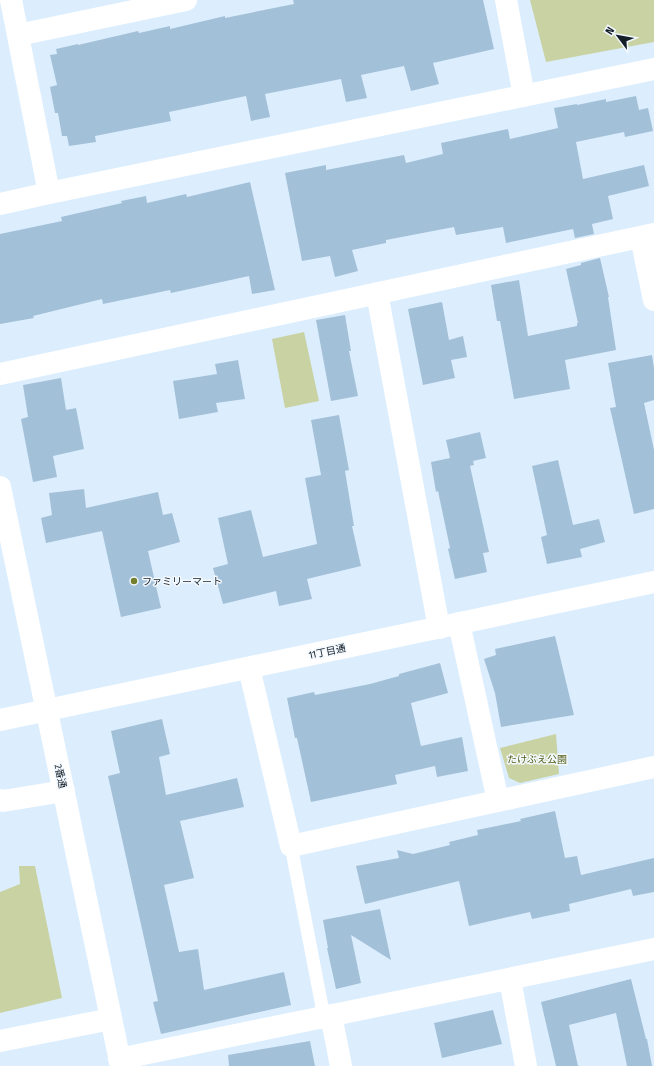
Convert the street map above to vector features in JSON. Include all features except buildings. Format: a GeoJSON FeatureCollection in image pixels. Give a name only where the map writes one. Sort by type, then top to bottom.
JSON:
{"type":"FeatureCollection","features":[{"type":"Feature","properties":{"kind":"street"},"geometry":{"type":"LineString","coordinates":[[11,0],[49,193]]}},
{"type":"Feature","properties":{"kind":"street"},"geometry":{"type":"LineString","coordinates":[[506,0],[524,96]]}},
{"type":"Feature","properties":{"kind":"street"},"geometry":{"type":"LineString","coordinates":[[18,35],[180,1]]}},
{"type":"Feature","properties":{"kind":"street"},"geometry":{"type":"LineString","coordinates":[[0,204],[654,69]]}},
{"type":"Feature","properties":{"kind":"street"},"geometry":{"type":"LineString","coordinates":[[0,374],[648,236],[654,300]]}},
{"type":"Feature","properties":{"kind":"street"},"geometry":{"type":"LineString","coordinates":[[377,293],[449,625],[498,801]]}},
{"type":"Feature","properties":{"kind":"street","name":"2番通"},"geometry":{"type":"LineString","coordinates":[[0,487],[120,1063]]}},
{"type":"Feature","properties":{"kind":"street","name":"11丁目通"},"geometry":{"type":"LineString","coordinates":[[0,720],[654,582]]}},
{"type":"Feature","properties":{"kind":"street"},"geometry":{"type":"LineString","coordinates":[[249,668],[291,846],[654,767]]}},
{"type":"Feature","properties":{"kind":"street"},"geometry":{"type":"LineString","coordinates":[[0,800],[3,801],[64,791]]}},
{"type":"Feature","properties":{"kind":"street"},"geometry":{"type":"LineString","coordinates":[[120,1063],[328,1016],[654,949]]}},
{"type":"Feature","properties":{"kind":"street"},"geometry":{"type":"LineString","coordinates":[[510,979],[526,1066]]}},
{"type":"Feature","properties":{"kind":"street"},"geometry":{"type":"LineString","coordinates":[[328,1016],[341,1066]]}},
{"type":"Feature","properties":{"kind":"street"},"geometry":{"type":"LineString","coordinates":[[0,1041],[111,1019]]}},
{"type":"Feature","properties":{"kind":"lane"},"geometry":{"type":"LineString","coordinates":[[291,846],[328,1016]]}},
{"type":"Feature","properties":{"kind":"green space"},"geometry":{"type":"Polygon","coordinates":[[[530,0],[654,0],[654,42],[546,62],[530,0]]]}},
{"type":"Feature","properties":{"kind":"green space"},"geometry":{"type":"Polygon","coordinates":[[[304,332],[319,401],[285,408],[272,339],[304,332]]]}},
{"type":"Feature","properties":{"kind":"green space","name":"たけぶえ公園"},"geometry":{"type":"Polygon","coordinates":[[[556,734],[559,774],[520,783],[509,778],[500,748],[556,734]]]}},
{"type":"Feature","properties":{"kind":"green space"},"geometry":{"type":"Polygon","coordinates":[[[19,866],[35,866],[62,998],[0,1013],[0,892],[20,884],[19,866]]]}},
{"type":"Feature","properties":{"kind":"place","name":"ファミリーマート"},"geometry":{"type":"Point","coordinates":[134,581]}}]}
